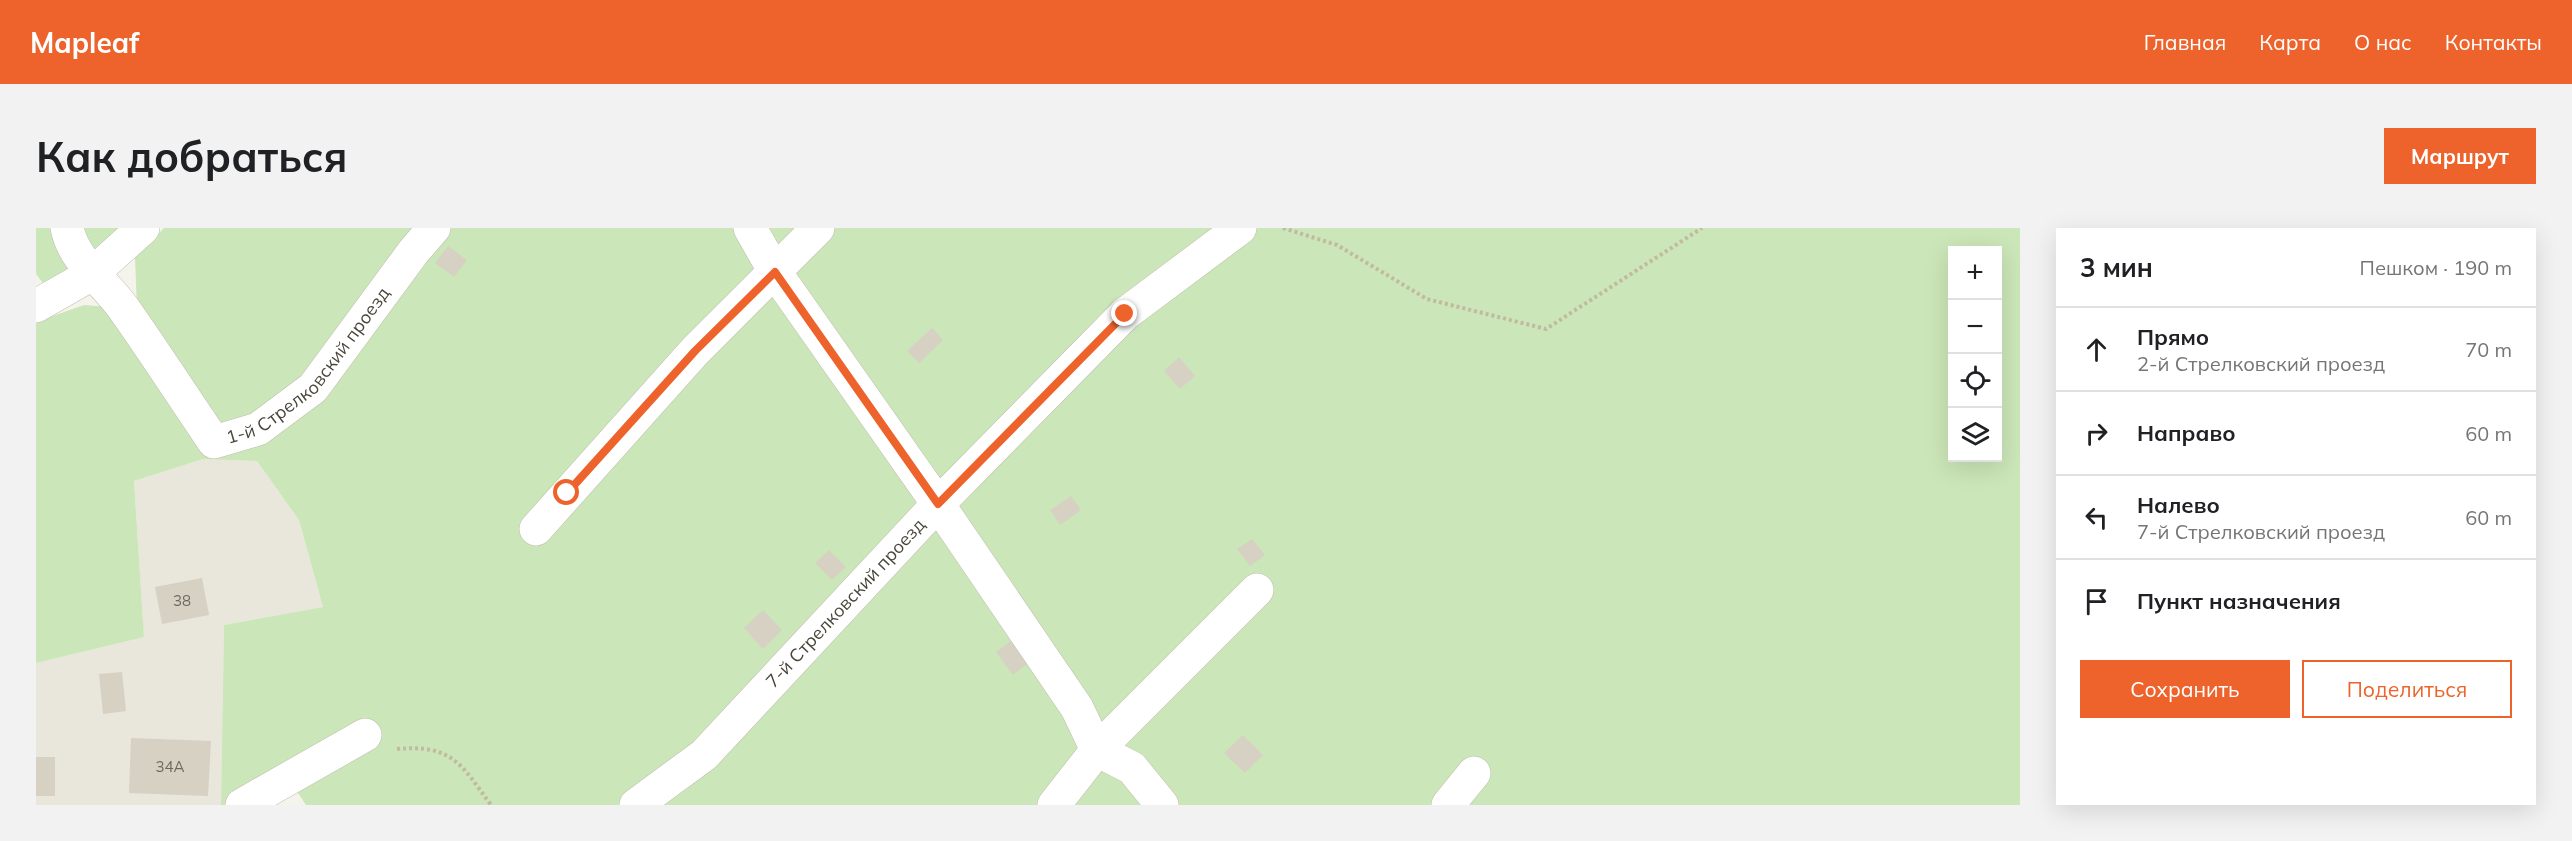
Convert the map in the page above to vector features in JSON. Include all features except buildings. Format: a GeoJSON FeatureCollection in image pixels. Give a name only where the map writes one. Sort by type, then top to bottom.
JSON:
{"type":"FeatureCollection","features":[{"type":"Feature","properties":{"kind":"street"},"geometry":{"type":"LineString","coordinates":[[67,228],[70,242],[92,274]]}},
{"type":"Feature","properties":{"kind":"street"},"geometry":{"type":"LineString","coordinates":[[36,306],[92,274],[143,228]]}},
{"type":"Feature","properties":{"kind":"street","name":"1-й Стрелковский проезд"},"geometry":{"type":"LineString","coordinates":[[92,274],[122,306],[214,442],[258,429],[313,388],[414,251],[434,228]]}},
{"type":"Feature","properties":{"kind":"street"},"geometry":{"type":"LineString","coordinates":[[750,228],[775,272],[938,504],[1077,708],[1097,750],[1132,768],[1162,805]]}},
{"type":"Feature","properties":{"kind":"street"},"geometry":{"type":"LineString","coordinates":[[536,529],[695,351],[818,228]]}},
{"type":"Feature","properties":{"kind":"street","name":"7-й Стрелковский проезд"},"geometry":{"type":"LineString","coordinates":[[636,805],[704,755],[938,504],[1125,314],[1240,228]]}},
{"type":"Feature","properties":{"kind":"street"},"geometry":{"type":"LineString","coordinates":[[1054,805],[1097,750],[1257,590]]}},
{"type":"Feature","properties":{"kind":"street"},"geometry":{"type":"LineString","coordinates":[[242,805],[365,735]]}},
{"type":"Feature","properties":{"kind":"street"},"geometry":{"type":"LineString","coordinates":[[1448,805],[1474,774]]}},
{"type":"Feature","properties":{"kind":"path"},"geometry":{"type":"LineString","coordinates":[[1283,228],[1337,245],[1427,299],[1546,329],[1702,228]]}},
{"type":"Feature","properties":{"kind":"path"},"geometry":{"type":"LineString","coordinates":[[397,749],[422,747],[455,758],[491,805]]}},
{"type":"Feature","properties":{"kind":"shaded area"},"geometry":{"type":"Polygon","coordinates":[[[203,459],[257,461],[299,520],[323,607],[224,625],[221,805],[36,805],[36,663],[144,637],[134,481],[203,459]]]}},
{"type":"Feature","properties":{"kind":"green space"},"geometry":{"type":"Polygon","coordinates":[[[36,228],[122,228],[45,286],[36,274],[36,228]]]}},
{"type":"Feature","properties":{"kind":"green space"},"geometry":{"type":"Polygon","coordinates":[[[164,228],[2020,228],[2020,805],[306,805],[296,790],[270,805],[221,805],[224,625],[323,607],[299,520],[257,461],[203,459],[134,481],[144,637],[36,663],[36,322],[84,305],[137,309],[135,258],[164,228]]]}},
{"type":"Feature","properties":{"kind":"route"},"geometry":{"type":"LineString","coordinates":[[567,493],[695,351],[775,272],[938,504],[1125,314]]}}]}
